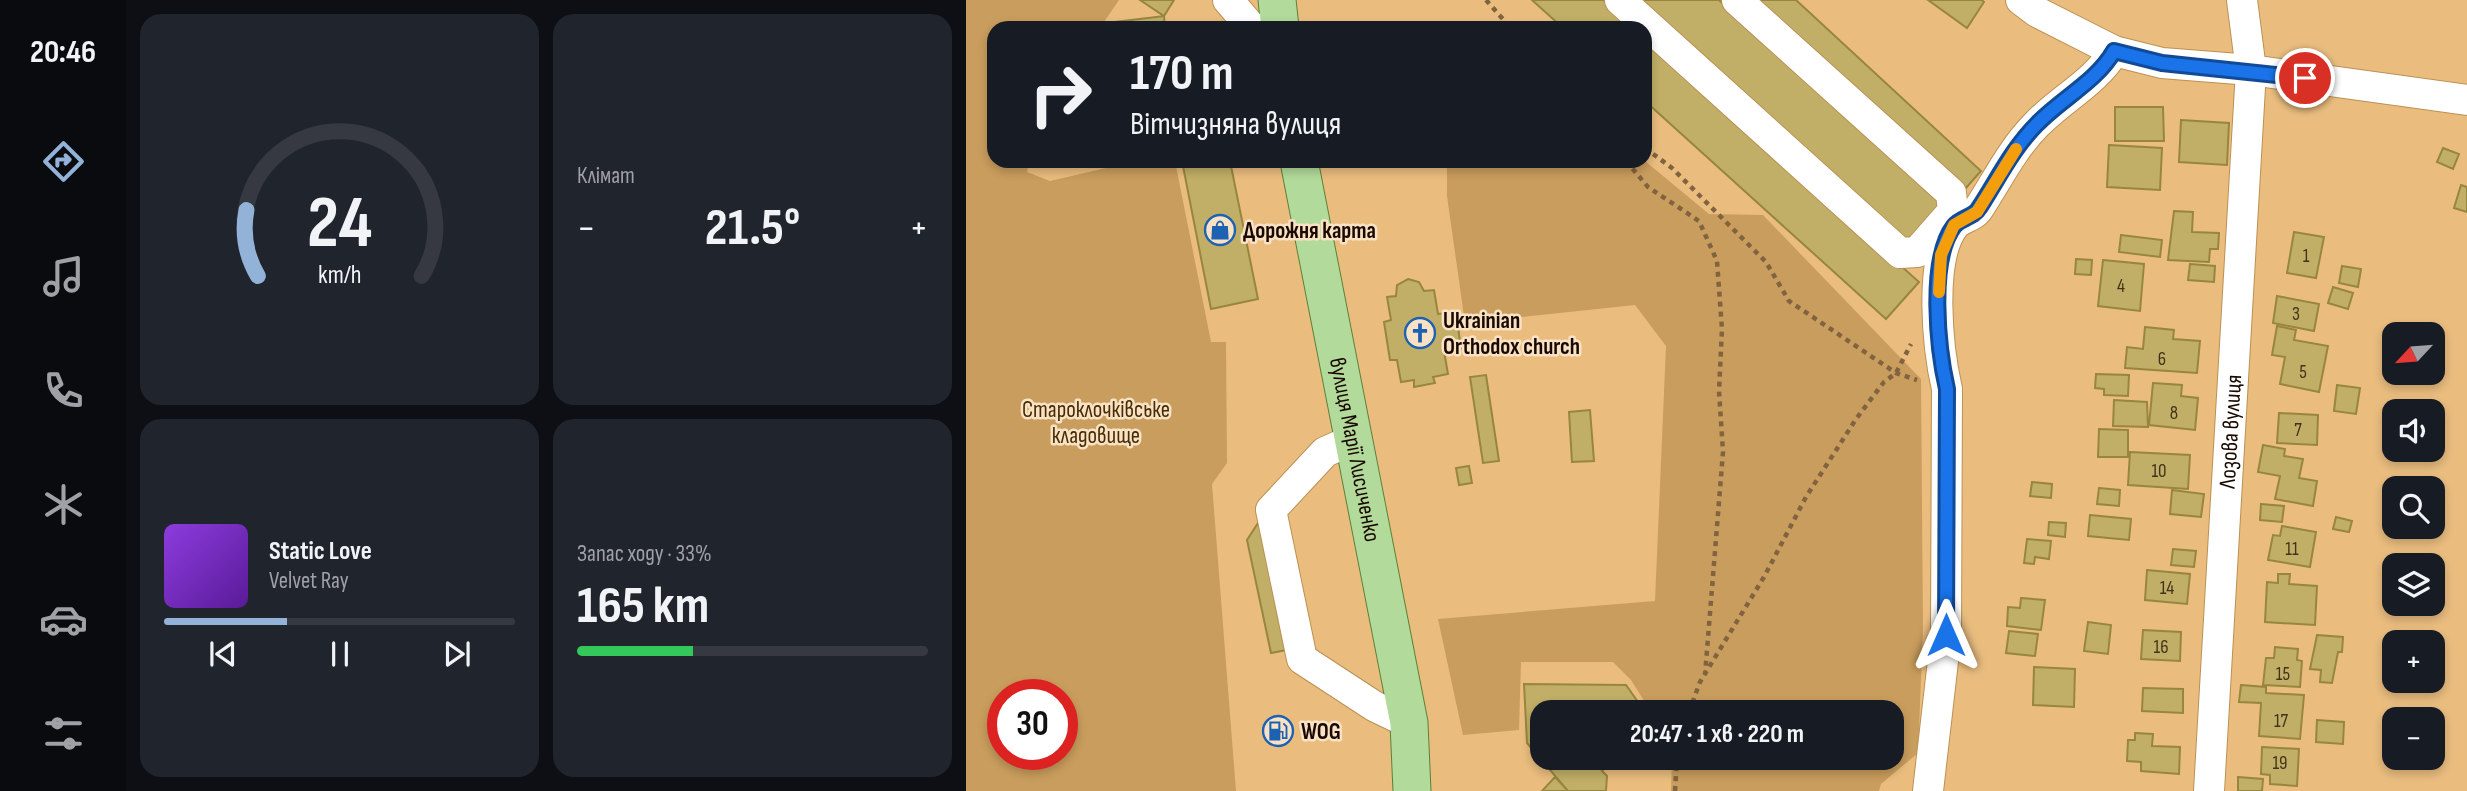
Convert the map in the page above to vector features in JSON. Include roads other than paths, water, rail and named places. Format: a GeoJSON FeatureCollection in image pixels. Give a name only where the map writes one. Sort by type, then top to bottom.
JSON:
{"type":"FeatureCollection","features":[{"type":"Feature","properties":{"kind":"main road"},"geometry":{"type":"LineString","coordinates":[[1277,0],[1279,21]]}},
{"type":"Feature","properties":{"kind":"main road","name":"вулиця Марії Лисиченко"},"geometry":{"type":"LineString","coordinates":[[1300,168],[1410,730],[1431,791]]}},
{"type":"Feature","properties":{"kind":"main road","name":"вулиця Марії Лисиченко"},"geometry":{"type":"LineString","coordinates":[[1410,730],[1412,791]]}},
{"type":"Feature","properties":{"kind":"street"},"geometry":{"type":"LineString","coordinates":[[1228,0],[1246,21]]}},
{"type":"Feature","properties":{"kind":"street"},"geometry":{"type":"LineString","coordinates":[[1620,0],[1643,21]]}},
{"type":"Feature","properties":{"kind":"street"},"geometry":{"type":"LineString","coordinates":[[1652,29],[1900,253],[1917,252],[1953,211],[1951,193],[1737,0]]}},
{"type":"Feature","properties":{"kind":"street"},"geometry":{"type":"LineString","coordinates":[[2021,0],[2038,12],[2114,51],[2162,63],[2251,70],[2467,100]]}},
{"type":"Feature","properties":{"kind":"street","name":"Лозова вулиця"},"geometry":{"type":"LineString","coordinates":[[2209,791],[2251,70],[2242,0]]}},
{"type":"Feature","properties":{"kind":"street"},"geometry":{"type":"LineString","coordinates":[[1928,791],[1946,635],[1947,389],[1940,362],[1941,255],[1954,225],[1977,212],[2010,156],[2036,124],[2105,67],[2114,51]]}},
{"type":"Feature","properties":{"kind":"street"},"geometry":{"type":"LineString","coordinates":[[1352,440],[1325,452],[1271,510],[1302,659],[1410,730]]}},
{"type":"Feature","properties":{"kind":"place","name":"Дорожня карта"},"geometry":{"type":"Point","coordinates":[1220,230]}},
{"type":"Feature","properties":{"kind":"place","name":"Ukrainian Orthodox church"},"geometry":{"type":"Point","coordinates":[1420,333]}},
{"type":"Feature","properties":{"kind":"place","name":"WOG"},"geometry":{"type":"Point","coordinates":[1278,731]}},
{"type":"Feature","properties":{"kind":"park label","name":"Староклочківське кладовище"},"geometry":{"type":"Point","coordinates":[1096,422]}}]}
